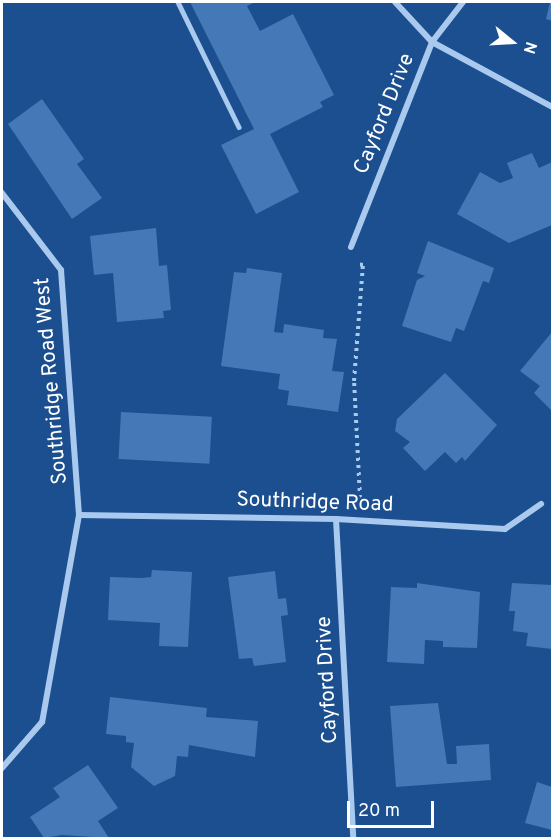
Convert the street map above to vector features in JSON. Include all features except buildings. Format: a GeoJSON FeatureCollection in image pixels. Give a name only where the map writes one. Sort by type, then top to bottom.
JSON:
{"type":"FeatureCollection","features":[{"type":"Feature","properties":{"kind":"street"},"geometry":{"type":"LineString","coordinates":[[395,2],[432,42],[552,107]]}},
{"type":"Feature","properties":{"kind":"street","name":"Cayford Drive"},"geometry":{"type":"LineString","coordinates":[[351,247],[432,42],[463,2]]}},
{"type":"Feature","properties":{"kind":"street","name":"Southridge Road West"},"geometry":{"type":"LineString","coordinates":[[2,193],[62,270],[79,515],[42,723],[2,768]]}},
{"type":"Feature","properties":{"kind":"street","name":"Southridge Road"},"geometry":{"type":"LineString","coordinates":[[79,515],[336,519],[505,529],[541,504]]}},
{"type":"Feature","properties":{"kind":"street","name":"Cayford Drive"},"geometry":{"type":"LineString","coordinates":[[336,519],[353,838]]}},
{"type":"Feature","properties":{"kind":"lane"},"geometry":{"type":"LineString","coordinates":[[178,2],[239,127]]}},
{"type":"Feature","properties":{"kind":"path"},"geometry":{"type":"LineString","coordinates":[[336,519],[360,498],[354,381],[363,265],[344,262]]}}]}
